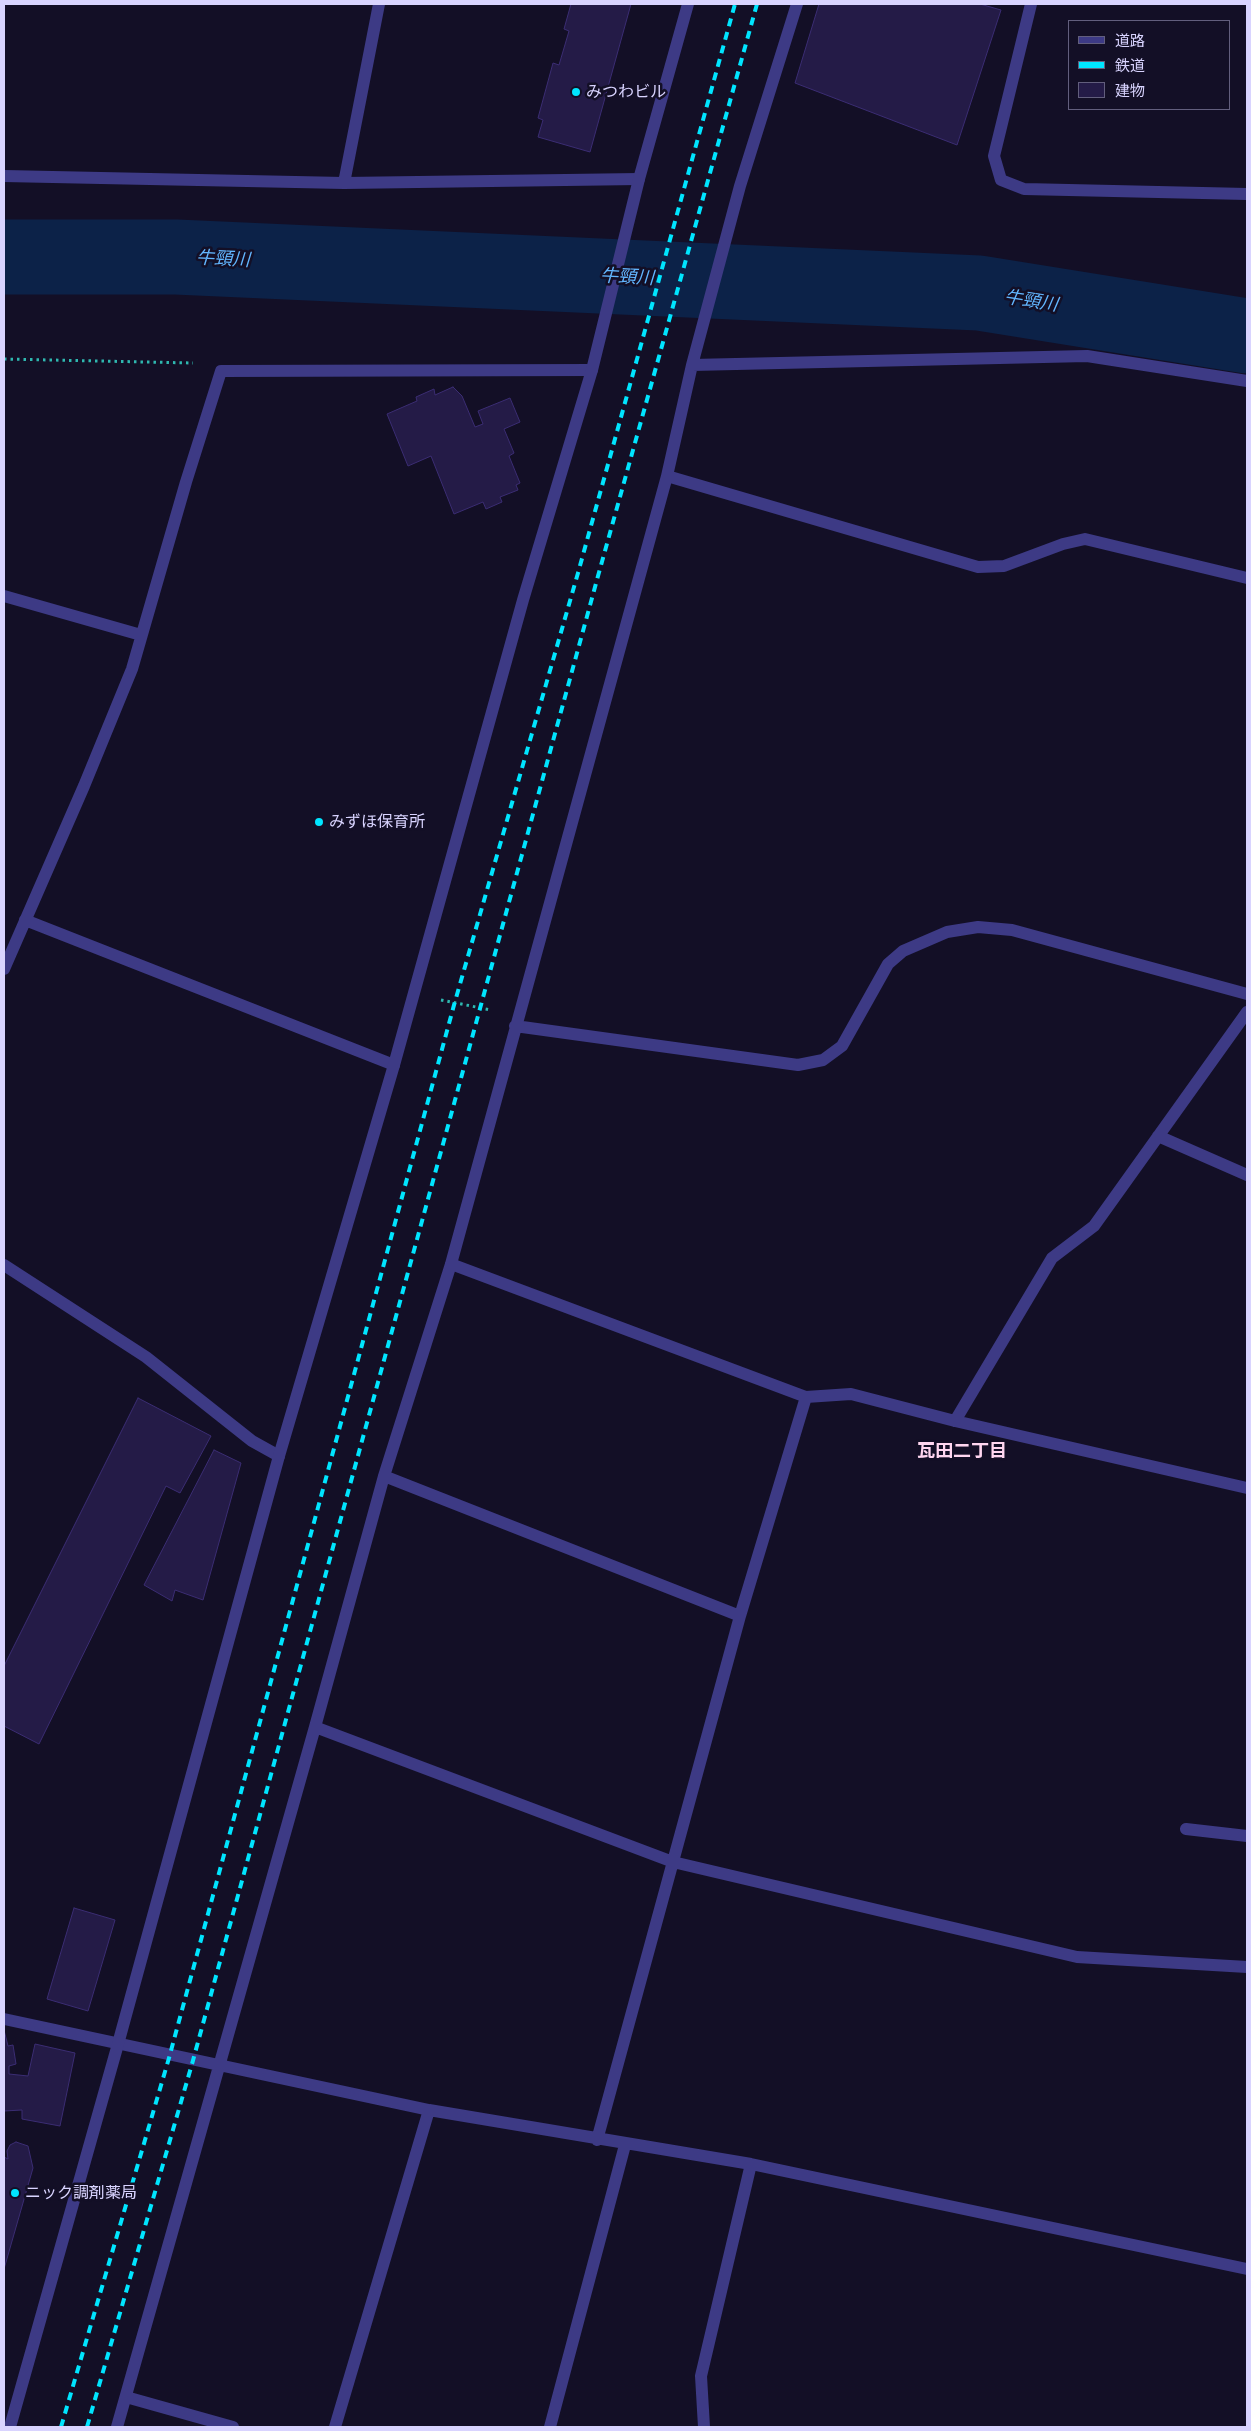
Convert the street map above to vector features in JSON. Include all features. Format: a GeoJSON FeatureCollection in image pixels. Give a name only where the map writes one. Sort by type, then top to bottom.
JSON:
{"type":"FeatureCollection","features":[{"type":"Feature","properties":{"kind":"street"},"geometry":{"type":"LineString","coordinates":[[344,183],[380,4]]}},
{"type":"Feature","properties":{"kind":"street"},"geometry":{"type":"LineString","coordinates":[[10,2427],[280,1456],[394,1065],[526,591],[592,370],[639,179],[688,4]]}},
{"type":"Feature","properties":{"kind":"street"},"geometry":{"type":"LineString","coordinates":[[117,2427],[384,1476],[451,1264],[668,476],[692,365],[740,186],[797,4]]}},
{"type":"Feature","properties":{"kind":"street"},"geometry":{"type":"LineString","coordinates":[[1031,4],[994,156],[1001,180],[1024,189],[1247,194]]}},
{"type":"Feature","properties":{"kind":"street"},"geometry":{"type":"LineString","coordinates":[[4,176],[344,183],[639,179]]}},
{"type":"Feature","properties":{"kind":"street"},"geometry":{"type":"LineString","coordinates":[[692,365],[1087,356],[1247,381]]}},
{"type":"Feature","properties":{"kind":"street"},"geometry":{"type":"LineString","coordinates":[[4,969],[132,669],[186,482],[221,371],[592,370]]}},
{"type":"Feature","properties":{"kind":"street"},"geometry":{"type":"LineString","coordinates":[[668,476],[978,567],[1004,566],[1063,544],[1085,539],[1247,578]]}},
{"type":"Feature","properties":{"kind":"street"},"geometry":{"type":"LineString","coordinates":[[4,596],[141,635]]}},
{"type":"Feature","properties":{"kind":"street"},"geometry":{"type":"LineString","coordinates":[[26,920],[394,1065]]}},
{"type":"Feature","properties":{"kind":"street"},"geometry":{"type":"LineString","coordinates":[[517,1020],[798,1065],[823,1060],[842,1046],[888,964],[902,951],[947,932],[978,927],[1012,930],[1247,994]]}},
{"type":"Feature","properties":{"kind":"street"},"geometry":{"type":"LineString","coordinates":[[955,1421],[1052,1258],[1094,1226],[1247,1012]]}},
{"type":"Feature","properties":{"kind":"street"},"geometry":{"type":"LineString","coordinates":[[1158,1136],[1247,1175]]}},
{"type":"Feature","properties":{"kind":"street"},"geometry":{"type":"LineString","coordinates":[[451,1264],[806,1397],[852,1394],[955,1421],[1247,1488]]}},
{"type":"Feature","properties":{"kind":"street"},"geometry":{"type":"LineString","coordinates":[[4,1265],[146,1357],[252,1441],[280,1456]]}},
{"type":"Feature","properties":{"kind":"street"},"geometry":{"type":"LineString","coordinates":[[597,2140],[740,1616],[806,1397]]}},
{"type":"Feature","properties":{"kind":"street"},"geometry":{"type":"LineString","coordinates":[[384,1476],[740,1616]]}},
{"type":"Feature","properties":{"kind":"street"},"geometry":{"type":"LineString","coordinates":[[315,1727],[673,1862],[1077,1956],[1247,1967]]}},
{"type":"Feature","properties":{"kind":"street"},"geometry":{"type":"LineString","coordinates":[[1186,1829],[1247,1836]]}},
{"type":"Feature","properties":{"kind":"street"},"geometry":{"type":"LineString","coordinates":[[4,2019],[429,2110],[626,2145],[750,2164],[1247,2269]]}},
{"type":"Feature","properties":{"kind":"street"},"geometry":{"type":"LineString","coordinates":[[335,2427],[429,2110]]}},
{"type":"Feature","properties":{"kind":"street"},"geometry":{"type":"LineString","coordinates":[[550,2427],[626,2145]]}},
{"type":"Feature","properties":{"kind":"street"},"geometry":{"type":"LineString","coordinates":[[704,2427],[701,2376],[750,2164]]}},
{"type":"Feature","properties":{"kind":"street"},"geometry":{"type":"LineString","coordinates":[[126,2397],[233,2427]]}},
{"type":"Feature","properties":{"kind":"path"},"geometry":{"type":"LineString","coordinates":[[4,359],[199,364],[221,371]]}},
{"type":"Feature","properties":{"kind":"path"},"geometry":{"type":"LineString","coordinates":[[413,995],[517,1020]]}},
{"type":"Feature","properties":{"kind":"building","name":"みつわビル"},"geometry":{"type":"Polygon","coordinates":[[[571,4],[631,4],[590,152],[538,137],[543,120],[538,118],[553,63],[559,65],[569,31],[564,29],[571,4]]]}},
{"type":"Feature","properties":{"kind":"building"},"geometry":{"type":"Polygon","coordinates":[[[819,4],[980,4],[1001,10],[957,145],[795,83],[819,4]]]}},
{"type":"Feature","properties":{"kind":"building"},"geometry":{"type":"Polygon","coordinates":[[[453,387],[462,396],[475,427],[483,424],[478,411],[510,398],[520,422],[504,429],[514,453],[509,456],[520,483],[516,485],[518,490],[500,497],[502,502],[486,509],[483,502],[454,514],[431,456],[408,466],[387,414],[417,401],[416,397],[434,389],[435,395],[453,387]]]}},
{"type":"Feature","properties":{"kind":"building"},"geometry":{"type":"Polygon","coordinates":[[[138,1398],[211,1436],[180,1493],[166,1486],[39,1744],[4,1726],[4,1666],[138,1398]]]}},
{"type":"Feature","properties":{"kind":"building"},"geometry":{"type":"Polygon","coordinates":[[[214,1450],[241,1463],[203,1600],[175,1590],[172,1601],[144,1585],[214,1450]]]}},
{"type":"Feature","properties":{"kind":"building"},"geometry":{"type":"Polygon","coordinates":[[[74,1908],[115,1920],[88,2011],[47,1999],[74,1908]]]}},
{"type":"Feature","properties":{"kind":"building"},"geometry":{"type":"Polygon","coordinates":[[[4,2030],[8,2046],[13,2045],[16,2064],[9,2066],[9,2074],[28,2076],[35,2044],[75,2053],[60,2126],[22,2119],[22,2110],[4,2111],[4,2030]]]}},
{"type":"Feature","properties":{"kind":"building"},"geometry":{"type":"Polygon","coordinates":[[[16,2142],[28,2146],[33,2168],[4,2269],[4,2157],[8,2159],[7,2151],[10,2145],[16,2142]]]}},
{"type":"Feature","properties":{"kind":"waterway","name":"牛頸川"},"geometry":{"type":"LineString","coordinates":[[4,257],[176,257],[979,293],[1247,336]]}},
{"type":"Feature","properties":{"kind":"railway"},"geometry":{"type":"LineString","coordinates":[[61,2427],[169,2058],[454,1005],[578,573],[735,4]]}},
{"type":"Feature","properties":{"kind":"railway"},"geometry":{"type":"LineString","coordinates":[[87,2427],[192,2064],[598,576],[757,4]]}},
{"type":"Feature","properties":{"kind":"place","name":"みつわビル"},"geometry":{"type":"Point","coordinates":[576,92]}},
{"type":"Feature","properties":{"kind":"place","name":"みずほ保育所"},"geometry":{"type":"Point","coordinates":[319,822]}},
{"type":"Feature","properties":{"kind":"place","name":"ニック調剤薬局"},"geometry":{"type":"Point","coordinates":[15,2193]}},
{"type":"Feature","properties":{"kind":"district","name":"瓦田二丁目"},"geometry":{"type":"Point","coordinates":[962,1451]}}]}
